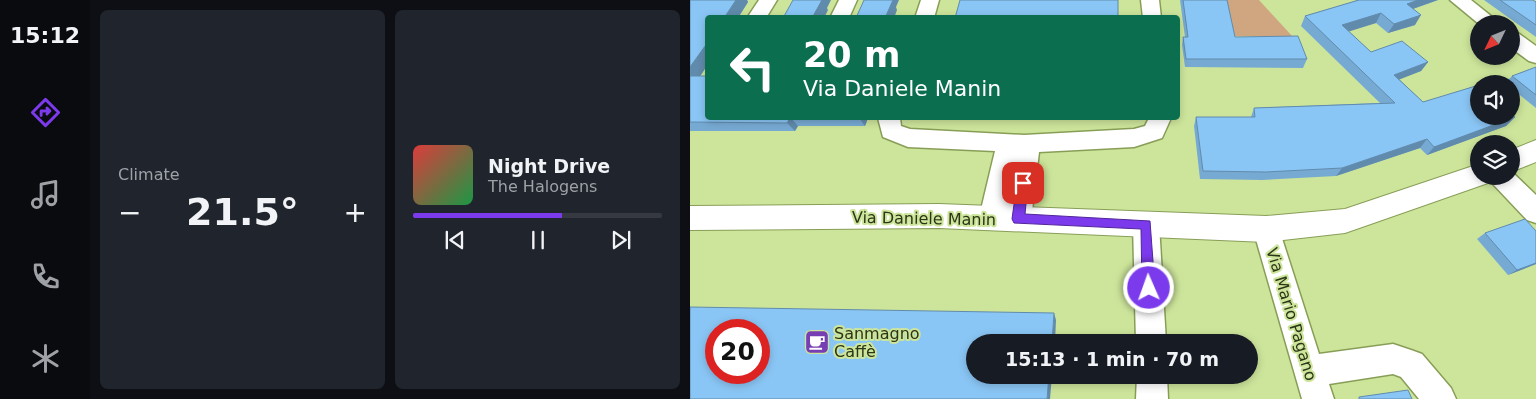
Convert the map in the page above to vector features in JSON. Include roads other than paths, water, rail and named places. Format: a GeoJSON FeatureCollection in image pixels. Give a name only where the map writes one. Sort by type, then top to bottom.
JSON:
{"type":"FeatureCollection","features":[{"type":"Feature","properties":{"kind":"main road"},"geometry":{"type":"LineString","coordinates":[[1520,158],[1536,150]]}},
{"type":"Feature","properties":{"kind":"main road","name":"Via Daniele Manin"},"geometry":{"type":"LineString","coordinates":[[691,219],[939,216],[1266,229],[1345,221],[1470,178]]}},
{"type":"Feature","properties":{"kind":"street"},"geometry":{"type":"LineString","coordinates":[[758,15],[768,0]]}},
{"type":"Feature","properties":{"kind":"street"},"geometry":{"type":"LineString","coordinates":[[840,15],[848,0]]}},
{"type":"Feature","properties":{"kind":"street"},"geometry":{"type":"LineString","coordinates":[[925,15],[930,0]]}},
{"type":"Feature","properties":{"kind":"street"},"geometry":{"type":"LineString","coordinates":[[1150,0],[1152,15]]}},
{"type":"Feature","properties":{"kind":"street"},"geometry":{"type":"LineString","coordinates":[[1460,0],[1480,15]]}},
{"type":"Feature","properties":{"kind":"street"},"geometry":{"type":"LineString","coordinates":[[1520,44],[1536,56]]}},
{"type":"Feature","properties":{"kind":"street"},"geometry":{"type":"LineString","coordinates":[[889,120],[891,131],[908,138],[1018,144],[1134,138],[1154,132],[1159,120]]}},
{"type":"Feature","properties":{"kind":"street"},"geometry":{"type":"LineString","coordinates":[[1005,219],[1018,144]]}},
{"type":"Feature","properties":{"kind":"street"},"geometry":{"type":"LineString","coordinates":[[1510,185],[1536,212]]}},
{"type":"Feature","properties":{"kind":"street"},"geometry":{"type":"LineString","coordinates":[[1146,224],[1150,334]]}},
{"type":"Feature","properties":{"kind":"street","name":"Via Mario Pagano"},"geometry":{"type":"LineString","coordinates":[[1266,229],[1314,385]]}},
{"type":"Feature","properties":{"kind":"street"},"geometry":{"type":"LineString","coordinates":[[1314,385],[1393,359],[1410,365],[1440,399]]}},
{"type":"Feature","properties":{"kind":"street"},"geometry":{"type":"LineString","coordinates":[[1152,384],[1152,399]]}},
{"type":"Feature","properties":{"kind":"place","name":"Sanmagno Caffè"},"geometry":{"type":"Point","coordinates":[817,342]}}]}
